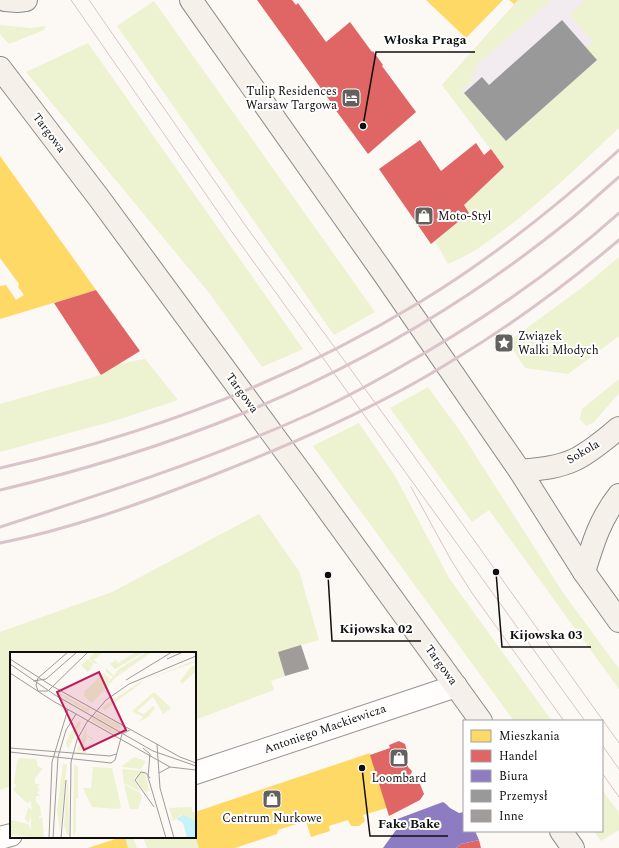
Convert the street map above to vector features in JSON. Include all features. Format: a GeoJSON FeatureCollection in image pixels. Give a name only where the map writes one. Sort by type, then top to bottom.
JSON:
{"type":"FeatureCollection","features":[{"type":"Feature","properties":{"kind":"main road"},"geometry":{"type":"LineString","coordinates":[[5,0],[26,0]]}},
{"type":"Feature","properties":{"kind":"main road"},"geometry":{"type":"LineString","coordinates":[[190,0],[384,274],[520,471],[584,572],[619,621]]}},
{"type":"Feature","properties":{"kind":"main road","name":"Targowa"},"geometry":{"type":"LineString","coordinates":[[0,68],[99,198],[301,472],[480,720]]}},
{"type":"Feature","properties":{"kind":"main road","name":"Sokola"},"geometry":{"type":"LineString","coordinates":[[520,471],[550,467],[573,460],[591,450],[619,428]]}},
{"type":"Feature","properties":{"kind":"main road"},"geometry":{"type":"LineString","coordinates":[[584,572],[594,538],[608,509],[619,495]]}},
{"type":"Feature","properties":{"kind":"main road"},"geometry":{"type":"LineString","coordinates":[[562,832],[573,848]]}},
{"type":"Feature","properties":{"kind":"street","name":"Antoniego Mackiewicza"},"geometry":{"type":"LineString","coordinates":[[196,773],[456,686]]}},
{"type":"Feature","properties":{"kind":"street"},"geometry":{"type":"LineString","coordinates":[[0,838],[10,835]]}},
{"type":"Feature","properties":{"kind":"shaded area"},"geometry":{"type":"Polygon","coordinates":[[[518,0],[619,0],[619,64],[504,167],[442,85],[518,0]]]}},
{"type":"Feature","properties":{"kind":"green space"},"geometry":{"type":"Polygon","coordinates":[[[518,0],[552,0],[474,67],[477,70],[470,76],[473,80],[461,89],[464,93],[506,141],[596,60],[586,48],[593,42],[570,15],[584,0],[619,0],[619,128],[517,220],[476,250],[448,264],[435,241],[469,213],[464,205],[491,149],[442,85],[518,0]]]}},
{"type":"Feature","properties":{"kind":"green space"},"geometry":{"type":"Polygon","coordinates":[[[154,1],[375,312],[334,335],[117,26],[154,1]]]}},
{"type":"Feature","properties":{"kind":"green space"},"geometry":{"type":"Polygon","coordinates":[[[0,25],[30,28],[46,26],[44,30],[9,44],[0,34],[0,25]]]}},
{"type":"Feature","properties":{"kind":"green space"},"geometry":{"type":"Polygon","coordinates":[[[88,43],[303,349],[262,367],[210,294],[26,72],[88,43]]]}},
{"type":"Feature","properties":{"kind":"green space"},"geometry":{"type":"Polygon","coordinates":[[[619,257],[619,336],[568,374],[525,368],[508,342],[587,284],[619,257]]]}},
{"type":"Feature","properties":{"kind":"green space"},"geometry":{"type":"Polygon","coordinates":[[[145,359],[178,400],[117,420],[0,452],[0,404],[101,375],[118,364],[145,359]]]}},
{"type":"Feature","properties":{"kind":"green space"},"geometry":{"type":"Polygon","coordinates":[[[619,379],[619,393],[594,422],[586,426],[580,419],[582,409],[619,379]]]}},
{"type":"Feature","properties":{"kind":"green space"},"geometry":{"type":"Polygon","coordinates":[[[428,387],[460,431],[564,594],[619,669],[619,689],[489,510],[472,522],[390,408],[428,387]]]}},
{"type":"Feature","properties":{"kind":"green space"},"geometry":{"type":"Polygon","coordinates":[[[359,423],[395,476],[449,578],[551,720],[513,720],[313,446],[359,423]]]}},
{"type":"Feature","properties":{"kind":"green space"},"geometry":{"type":"Polygon","coordinates":[[[259,514],[299,571],[319,640],[278,652],[285,676],[271,681],[274,690],[196,720],[196,652],[10,652],[10,786],[0,790],[0,632],[112,592],[259,514]]]}},
{"type":"Feature","properties":{"kind":"green space"},"geometry":{"type":"Polygon","coordinates":[[[603,791],[619,813],[619,830],[601,841],[595,832],[603,832],[603,791]]]}},
{"type":"Feature","properties":{"kind":"green space"},"geometry":{"type":"Polygon","coordinates":[[[125,838],[133,838],[137,848],[128,848],[125,838]]]}},
{"type":"Feature","properties":{"kind":"green space"},"geometry":{"type":"Polygon","coordinates":[[[143,838],[196,838],[199,848],[147,848],[143,838]]]}},
{"type":"Feature","properties":{"kind":"building: Mieszkania"},"geometry":{"type":"Polygon","coordinates":[[[426,0],[503,0],[466,38],[426,0]]]}},
{"type":"Feature","properties":{"kind":"building: Mieszkania"},"geometry":{"type":"Polygon","coordinates":[[[509,0],[518,0],[514,4],[509,0]]]}},
{"type":"Feature","properties":{"kind":"building: Mieszkania"},"geometry":{"type":"Polygon","coordinates":[[[0,156],[96,290],[0,319],[0,286],[6,285],[16,300],[24,295],[18,287],[19,284],[0,258],[0,156]]]}},
{"type":"Feature","properties":{"kind":"building: Mieszkania"},"geometry":{"type":"Polygon","coordinates":[[[370,753],[387,808],[363,815],[365,821],[359,826],[351,826],[348,820],[329,826],[330,831],[311,837],[306,821],[278,830],[277,834],[235,848],[199,848],[196,838],[196,812],[370,753]]]}},
{"type":"Feature","properties":{"kind":"building: Mieszkania"},"geometry":{"type":"Polygon","coordinates":[[[118,838],[125,838],[128,848],[88,848],[118,838]]]}},
{"type":"Feature","properties":{"kind":"building: Handel"},"geometry":{"type":"Polygon","coordinates":[[[257,0],[292,0],[296,5],[298,3],[326,42],[350,22],[372,52],[373,51],[383,65],[382,66],[416,112],[368,154],[257,0]]]}},
{"type":"Feature","properties":{"kind":"building: Handel"},"geometry":{"type":"Polygon","coordinates":[[[420,140],[441,171],[476,143],[484,155],[491,149],[504,167],[464,205],[469,213],[431,244],[379,169],[420,140]]]}},
{"type":"Feature","properties":{"kind":"building: Handel"},"geometry":{"type":"Polygon","coordinates":[[[96,290],[140,351],[101,375],[54,303],[96,290]]]}},
{"type":"Feature","properties":{"kind":"building: Handel"},"geometry":{"type":"Polygon","coordinates":[[[399,741],[405,744],[408,755],[408,767],[412,771],[410,777],[414,783],[420,784],[424,794],[420,800],[389,816],[370,755],[390,748],[389,745],[399,741]]]}},
{"type":"Feature","properties":{"kind":"building: Handel"},"geometry":{"type":"Polygon","coordinates":[[[479,840],[481,848],[456,848],[461,844],[479,840]]]}},
{"type":"Feature","properties":{"kind":"building: Biura"},"geometry":{"type":"Polygon","coordinates":[[[443,802],[459,813],[463,812],[463,832],[475,832],[479,840],[461,844],[456,848],[383,848],[396,830],[392,821],[443,802]]]}},
{"type":"Feature","properties":{"kind":"building: Przemysł"},"geometry":{"type":"Polygon","coordinates":[[[562,20],[597,60],[506,141],[464,93],[482,77],[489,85],[562,20]]]}},
{"type":"Feature","properties":{"kind":"building: Inne"},"geometry":{"type":"Polygon","coordinates":[[[301,645],[309,669],[285,676],[278,652],[301,645]]]}},
{"type":"Feature","properties":{"kind":"tram line"},"geometry":{"type":"LineString","coordinates":[[71,0],[232,232],[584,720]]}},
{"type":"Feature","properties":{"kind":"tram line"},"geometry":{"type":"LineString","coordinates":[[89,0],[245,225],[406,445],[603,720]]}},
{"type":"Feature","properties":{"kind":"tram line"},"geometry":{"type":"LineString","coordinates":[[411,487],[451,560],[472,593],[563,720]]}},
{"type":"Feature","properties":{"kind":"tram line"},"geometry":{"type":"LineString","coordinates":[[603,721],[619,743]]}},
{"type":"Feature","properties":{"kind":"tram line"},"geometry":{"type":"LineString","coordinates":[[603,746],[619,769]]}},
{"type":"Feature","properties":{"kind":"tram line"},"geometry":{"type":"LineString","coordinates":[[603,774],[619,797]]}},
{"type":"Feature","properties":{"kind":"railway"},"geometry":{"type":"LineString","coordinates":[[0,468],[55,455],[163,422],[269,381],[320,357],[420,302],[472,268],[548,211],[619,150]]}},
{"type":"Feature","properties":{"kind":"railway"},"geometry":{"type":"LineString","coordinates":[[0,490],[63,474],[184,436],[244,413],[301,388],[358,360],[414,328],[494,277],[566,223],[619,177]]}},
{"type":"Feature","properties":{"kind":"railway"},"geometry":{"type":"LineString","coordinates":[[0,527],[196,461],[310,414],[342,399],[425,353],[483,317],[539,278],[619,213]]}},
{"type":"Feature","properties":{"kind":"railway"},"geometry":{"type":"LineString","coordinates":[[0,543],[53,531],[156,497],[270,452],[365,409],[425,377],[477,346],[560,288],[619,240]]}},
{"type":"Feature","properties":{"kind":"place","name":"Tulip Residences Warsaw Targowa"},"geometry":{"type":"Point","coordinates":[351,98]}},
{"type":"Feature","properties":{"kind":"place","name":"Włoska Praga"},"geometry":{"type":"Point","coordinates":[363,126]}},
{"type":"Feature","properties":{"kind":"place","name":"Moto-Styl"},"geometry":{"type":"Point","coordinates":[424,216]}},
{"type":"Feature","properties":{"kind":"place","name":"Związek Walki Młodych"},"geometry":{"type":"Point","coordinates":[504,343]}},
{"type":"Feature","properties":{"kind":"place","name":"Kijowska 03"},"geometry":{"type":"Point","coordinates":[496,572]}},
{"type":"Feature","properties":{"kind":"place","name":"Kijowska 02"},"geometry":{"type":"Point","coordinates":[328,575]}},
{"type":"Feature","properties":{"kind":"place","name":"Loombard"},"geometry":{"type":"Point","coordinates":[399,758]}},
{"type":"Feature","properties":{"kind":"place","name":"Fake Bake"},"geometry":{"type":"Point","coordinates":[362,768]}},
{"type":"Feature","properties":{"kind":"place","name":"Centrum Nurkowe"},"geometry":{"type":"Point","coordinates":[272,799]}}]}
